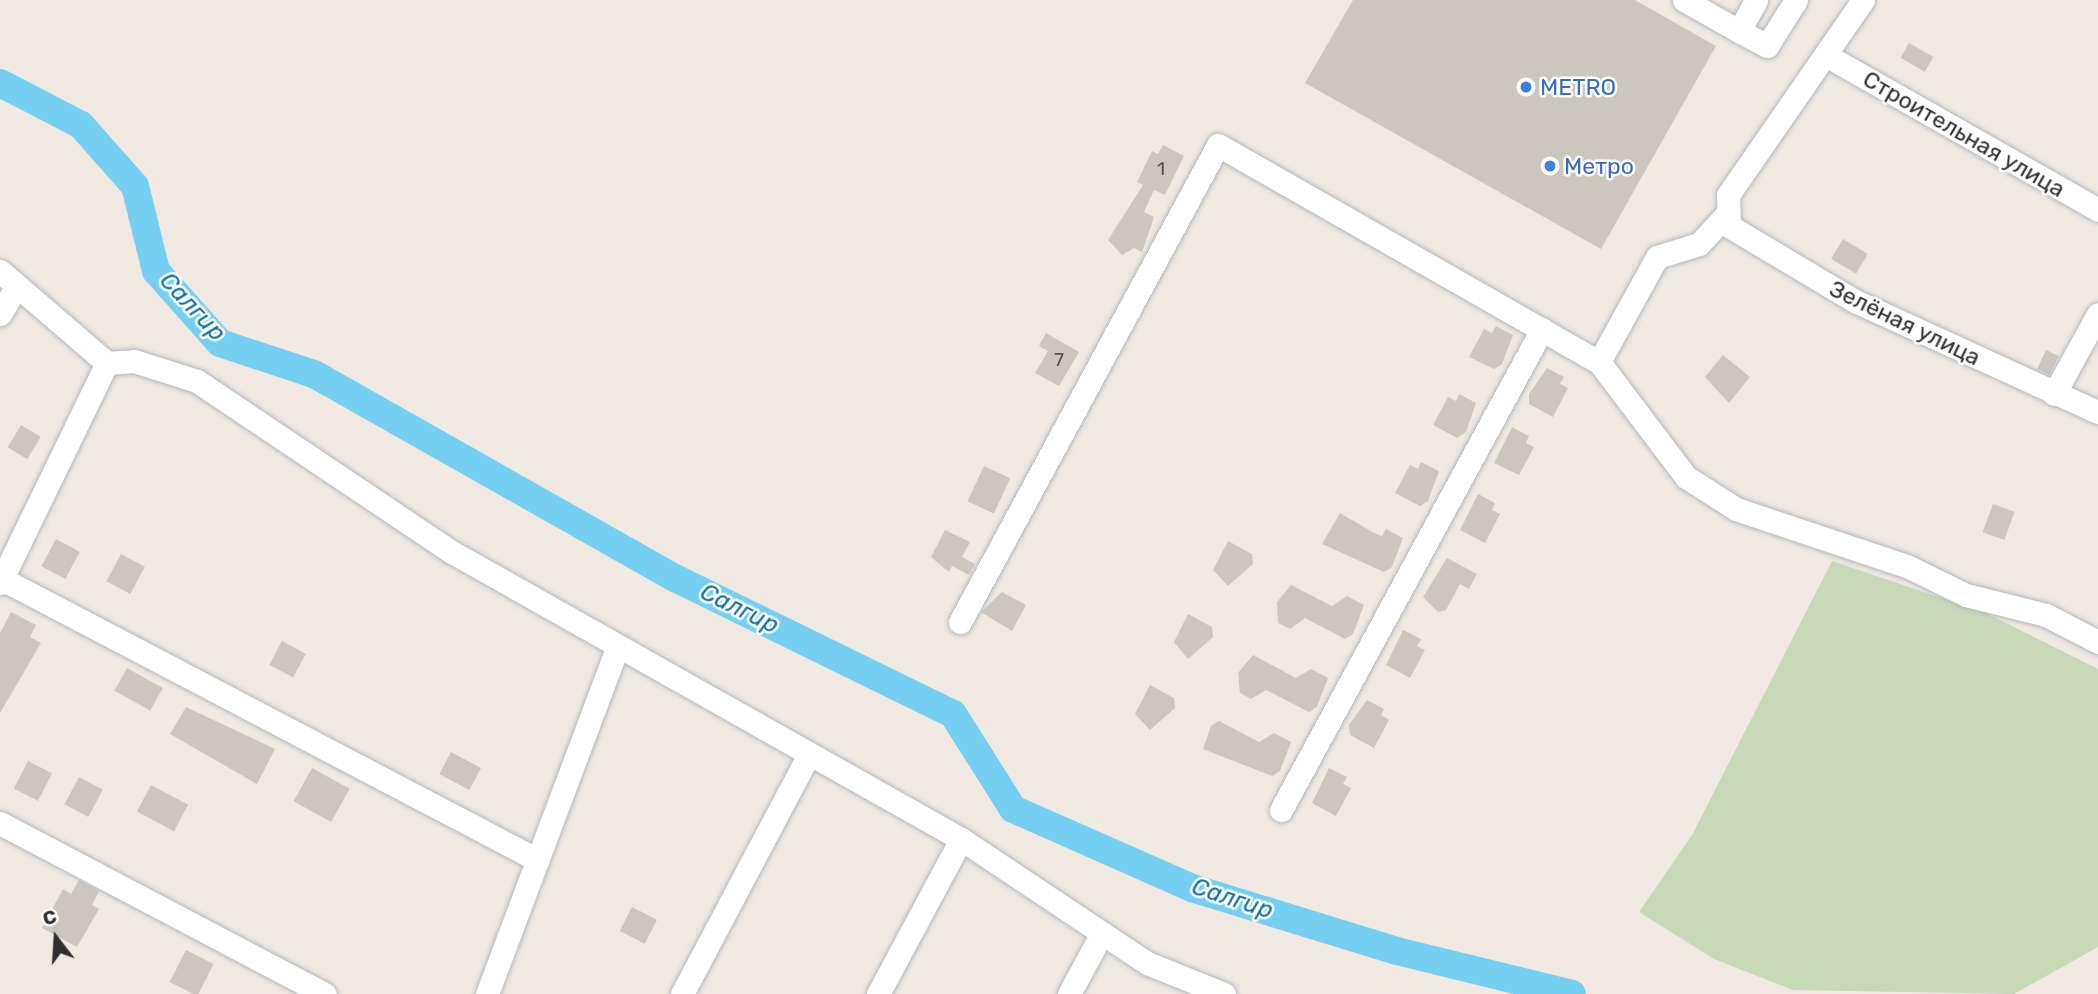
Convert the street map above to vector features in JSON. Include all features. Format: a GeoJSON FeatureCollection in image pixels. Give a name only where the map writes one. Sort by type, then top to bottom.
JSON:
{"type":"FeatureCollection","features":[{"type":"Feature","properties":{"kind":"street"},"geometry":{"type":"LineString","coordinates":[[1684,0],[1767,46],[1796,0]]}},
{"type":"Feature","properties":{"kind":"street"},"geometry":{"type":"LineString","coordinates":[[1739,31],[1756,0]]}},
{"type":"Feature","properties":{"kind":"street"},"geometry":{"type":"LineString","coordinates":[[1599,362],[1657,257],[1699,244],[1725,216],[1728,195],[1829,57],[1863,0]]}},
{"type":"Feature","properties":{"kind":"street","name":"Строительная улица"},"geometry":{"type":"LineString","coordinates":[[1829,57],[2098,210]]}},
{"type":"Feature","properties":{"kind":"street"},"geometry":{"type":"LineString","coordinates":[[960,622],[1218,145],[1599,362],[1686,477],[1736,509],[1909,567],[1966,595],[2046,615],[2098,642]]}},
{"type":"Feature","properties":{"kind":"street","name":"Зелёная улица"},"geometry":{"type":"LineString","coordinates":[[1725,216],[1735,234],[1855,301],[2098,412]]}},
{"type":"Feature","properties":{"kind":"street"},"geometry":{"type":"LineString","coordinates":[[0,314],[8,279],[107,363],[134,361],[197,381],[450,551],[617,649],[961,839],[1147,962],[1224,994]]}},
{"type":"Feature","properties":{"kind":"street"},"geometry":{"type":"LineString","coordinates":[[2054,394],[2098,314]]}},
{"type":"Feature","properties":{"kind":"street"},"geometry":{"type":"LineString","coordinates":[[1281,810],[1542,329]]}},
{"type":"Feature","properties":{"kind":"street"},"geometry":{"type":"LineString","coordinates":[[107,363],[1,581],[537,860]]}},
{"type":"Feature","properties":{"kind":"street"},"geometry":{"type":"LineString","coordinates":[[487,994],[617,649]]}},
{"type":"Feature","properties":{"kind":"street"},"geometry":{"type":"LineString","coordinates":[[682,994],[808,756]]}},
{"type":"Feature","properties":{"kind":"street"},"geometry":{"type":"LineString","coordinates":[[0,823],[325,994]]}},
{"type":"Feature","properties":{"kind":"street"},"geometry":{"type":"LineString","coordinates":[[878,994],[961,839]]}},
{"type":"Feature","properties":{"kind":"street"},"geometry":{"type":"LineString","coordinates":[[1069,994],[1102,933]]}},
{"type":"Feature","properties":{"kind":"green space"},"geometry":{"type":"Polygon","coordinates":[[[1832,561],[1986,613],[2098,669],[2098,947],[2014,994],[1793,990],[1714,959],[1639,912],[1692,835],[1832,561]]]}},
{"type":"Feature","properties":{"kind":"building","name":"Метро"},"geometry":{"type":"Polygon","coordinates":[[[1353,0],[1635,0],[1716,46],[1601,249],[1305,83],[1353,0]]]}},
{"type":"Feature","properties":{"kind":"building"},"geometry":{"type":"Polygon","coordinates":[[[1909,43],[1933,57],[1925,72],[1900,58],[1909,43]]]}},
{"type":"Feature","properties":{"kind":"building"},"geometry":{"type":"Polygon","coordinates":[[[1163,145],[1184,156],[1165,195],[1154,190],[1144,212],[1154,217],[1142,252],[1134,248],[1122,255],[1108,240],[1143,185],[1137,182],[1152,151],[1158,154],[1163,145]]]}},
{"type":"Feature","properties":{"kind":"building"},"geometry":{"type":"Polygon","coordinates":[[[1843,239],[1868,254],[1856,274],[1831,259],[1843,239]]]}},
{"type":"Feature","properties":{"kind":"building"},"geometry":{"type":"Polygon","coordinates":[[[1496,326],[1513,335],[1502,364],[1494,369],[1469,357],[1484,329],[1492,333],[1496,326]]]}},
{"type":"Feature","properties":{"kind":"building"},"geometry":{"type":"Polygon","coordinates":[[[1046,333],[1079,352],[1059,386],[1035,373],[1048,351],[1039,346],[1046,333]]]}},
{"type":"Feature","properties":{"kind":"building"},"geometry":{"type":"Polygon","coordinates":[[[2046,350],[2059,356],[2050,375],[2037,369],[2046,350]]]}},
{"type":"Feature","properties":{"kind":"building"},"geometry":{"type":"Polygon","coordinates":[[[1723,355],[1750,377],[1729,403],[1705,377],[1723,355]]]}},
{"type":"Feature","properties":{"kind":"building"},"geometry":{"type":"Polygon","coordinates":[[[1547,368],[1564,377],[1560,384],[1568,388],[1553,417],[1529,404],[1529,394],[1547,368]]]}},
{"type":"Feature","properties":{"kind":"building"},"geometry":{"type":"Polygon","coordinates":[[[1459,394],[1476,403],[1466,432],[1457,438],[1433,425],[1448,397],[1456,401],[1459,394]]]}},
{"type":"Feature","properties":{"kind":"building"},"geometry":{"type":"Polygon","coordinates":[[[21,425],[41,437],[27,459],[8,447],[21,425]]]}},
{"type":"Feature","properties":{"kind":"building"},"geometry":{"type":"Polygon","coordinates":[[[1512,427],[1529,436],[1526,443],[1534,447],[1519,475],[1494,463],[1512,427]]]}},
{"type":"Feature","properties":{"kind":"building"},"geometry":{"type":"Polygon","coordinates":[[[1421,462],[1439,471],[1428,501],[1420,506],[1395,493],[1410,465],[1418,469],[1421,462]]]}},
{"type":"Feature","properties":{"kind":"building"},"geometry":{"type":"Polygon","coordinates":[[[984,466],[1010,478],[994,514],[968,501],[984,466]]]}},
{"type":"Feature","properties":{"kind":"building"},"geometry":{"type":"Polygon","coordinates":[[[1478,494],[1495,503],[1492,510],[1500,514],[1485,543],[1460,530],[1478,494]]]}},
{"type":"Feature","properties":{"kind":"building"},"geometry":{"type":"Polygon","coordinates":[[[1993,504],[2015,512],[2004,540],[1983,532],[1993,504]]]}},
{"type":"Feature","properties":{"kind":"building"},"geometry":{"type":"Polygon","coordinates":[[[1340,513],[1374,533],[1382,536],[1386,529],[1403,538],[1392,567],[1384,572],[1322,544],[1340,513]]]}},
{"type":"Feature","properties":{"kind":"building"},"geometry":{"type":"Polygon","coordinates":[[[945,530],[970,542],[962,557],[975,564],[969,575],[952,566],[949,572],[931,557],[945,530]]]}},
{"type":"Feature","properties":{"kind":"building"},"geometry":{"type":"Polygon","coordinates":[[[56,539],[80,552],[65,579],[41,566],[56,539]]]}},
{"type":"Feature","properties":{"kind":"building"},"geometry":{"type":"Polygon","coordinates":[[[1228,541],[1252,554],[1253,564],[1228,586],[1213,570],[1228,541]]]}},
{"type":"Feature","properties":{"kind":"building"},"geometry":{"type":"Polygon","coordinates":[[[121,554],[145,567],[130,594],[106,581],[121,554]]]}},
{"type":"Feature","properties":{"kind":"building"},"geometry":{"type":"Polygon","coordinates":[[[1447,558],[1477,574],[1469,589],[1460,584],[1446,610],[1438,612],[1423,597],[1447,558]]]}},
{"type":"Feature","properties":{"kind":"building"},"geometry":{"type":"Polygon","coordinates":[[[1291,585],[1332,606],[1347,596],[1364,605],[1353,634],[1345,639],[1305,618],[1290,629],[1278,623],[1277,602],[1291,585]]]}},
{"type":"Feature","properties":{"kind":"building"},"geometry":{"type":"Polygon","coordinates":[[[1002,592],[1026,605],[1012,631],[981,612],[1002,592]]]}},
{"type":"Feature","properties":{"kind":"building"},"geometry":{"type":"Polygon","coordinates":[[[11,612],[36,625],[30,637],[41,643],[0,713],[0,633],[11,612]]]}},
{"type":"Feature","properties":{"kind":"building"},"geometry":{"type":"Polygon","coordinates":[[[1188,614],[1212,627],[1213,637],[1188,659],[1174,642],[1188,614]]]}},
{"type":"Feature","properties":{"kind":"building"},"geometry":{"type":"Polygon","coordinates":[[[1403,630],[1421,639],[1417,646],[1425,650],[1410,678],[1386,665],[1403,630]]]}},
{"type":"Feature","properties":{"kind":"building"},"geometry":{"type":"Polygon","coordinates":[[[282,641],[306,654],[293,678],[269,665],[282,641]]]}},
{"type":"Feature","properties":{"kind":"building"},"geometry":{"type":"Polygon","coordinates":[[[1253,655],[1296,678],[1311,669],[1328,678],[1317,707],[1309,712],[1266,690],[1251,699],[1240,693],[1238,673],[1253,655]]]}},
{"type":"Feature","properties":{"kind":"building"},"geometry":{"type":"Polygon","coordinates":[[[127,668],[163,688],[150,711],[114,691],[127,668]]]}},
{"type":"Feature","properties":{"kind":"building"},"geometry":{"type":"Polygon","coordinates":[[[1150,685],[1174,698],[1175,708],[1150,730],[1135,714],[1150,685]]]}},
{"type":"Feature","properties":{"kind":"building"},"geometry":{"type":"Polygon","coordinates":[[[1367,700],[1384,709],[1381,715],[1389,720],[1374,748],[1350,735],[1349,725],[1367,700]]]}},
{"type":"Feature","properties":{"kind":"building"},"geometry":{"type":"Polygon","coordinates":[[[186,707],[275,749],[257,784],[170,734],[186,707]]]}},
{"type":"Feature","properties":{"kind":"building"},"geometry":{"type":"Polygon","coordinates":[[[1219,721],[1259,742],[1274,733],[1291,742],[1280,771],[1272,776],[1203,749],[1211,726],[1219,721]]]}},
{"type":"Feature","properties":{"kind":"building"},"geometry":{"type":"Polygon","coordinates":[[[451,752],[481,768],[469,790],[439,774],[451,752]]]}},
{"type":"Feature","properties":{"kind":"building"},"geometry":{"type":"Polygon","coordinates":[[[28,761],[52,773],[38,801],[14,789],[28,761]]]}},
{"type":"Feature","properties":{"kind":"building"},"geometry":{"type":"Polygon","coordinates":[[[312,768],[350,789],[331,822],[294,801],[312,768]]]}},
{"type":"Feature","properties":{"kind":"building"},"geometry":{"type":"Polygon","coordinates":[[[1329,768],[1347,777],[1343,784],[1351,788],[1336,816],[1312,803],[1329,768]]]}},
{"type":"Feature","properties":{"kind":"building"},"geometry":{"type":"Polygon","coordinates":[[[79,777],[103,790],[88,817],[64,804],[79,777]]]}},
{"type":"Feature","properties":{"kind":"building"},"geometry":{"type":"Polygon","coordinates":[[[151,785],[188,805],[174,831],[137,811],[151,785]]]}},
{"type":"Feature","properties":{"kind":"building"},"geometry":{"type":"Polygon","coordinates":[[[79,880],[99,891],[92,905],[99,909],[77,947],[42,928],[63,889],[71,894],[79,880]]]}},
{"type":"Feature","properties":{"kind":"building"},"geometry":{"type":"Polygon","coordinates":[[[632,907],[657,920],[645,944],[620,931],[632,907]]]}},
{"type":"Feature","properties":{"kind":"building"},"geometry":{"type":"Polygon","coordinates":[[[186,950],[214,964],[198,994],[170,982],[186,950]]]}},
{"type":"Feature","properties":{"kind":"waterway","name":"Салгир"},"geometry":{"type":"LineString","coordinates":[[0,83],[81,125],[135,186],[156,271],[220,343],[314,374],[675,578],[953,714],[1013,809],[1192,888],[1397,951],[1572,994]]}},
{"type":"Feature","properties":{"kind":"place","name":"METRO"},"geometry":{"type":"Point","coordinates":[1526,87]}},
{"type":"Feature","properties":{"kind":"place","name":"Метро"},"geometry":{"type":"Point","coordinates":[1550,166]}}]}
